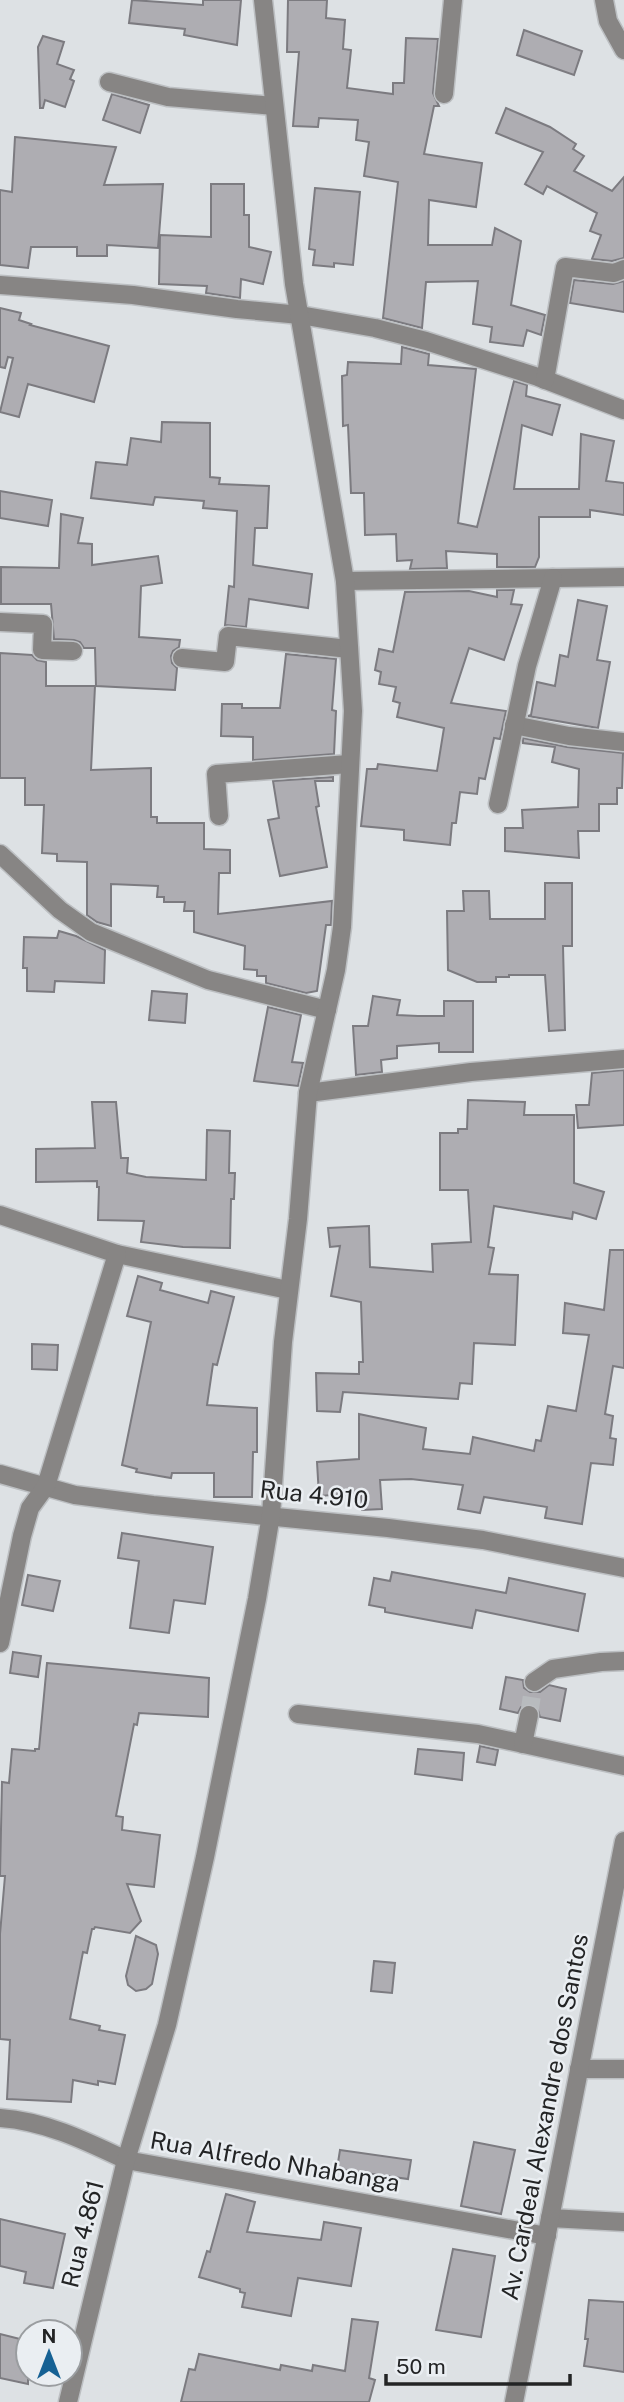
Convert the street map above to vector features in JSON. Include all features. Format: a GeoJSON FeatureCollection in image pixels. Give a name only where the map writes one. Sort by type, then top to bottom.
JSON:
{"type":"FeatureCollection","features":[{"type":"Feature","properties":{"kind":"street","name":"Rua 4.861"},"geometry":{"type":"LineString","coordinates":[[68,2402],[126,2160],[167,2025],[205,1857],[254,1612],[271,1515],[288,1290],[298,1219],[308,1093],[342,927],[353,711],[345,581],[289,245],[263,0]]}},
{"type":"Feature","properties":{"kind":"street"},"geometry":{"type":"LineString","coordinates":[[444,94],[453,0]]}},
{"type":"Feature","properties":{"kind":"street"},"geometry":{"type":"LineString","coordinates":[[604,0],[608,21],[624,50]]}},
{"type":"Feature","properties":{"kind":"street"},"geometry":{"type":"LineString","coordinates":[[109,82],[168,97],[274,106]]}},
{"type":"Feature","properties":{"kind":"street"},"geometry":{"type":"LineString","coordinates":[[545,380],[565,267],[614,273],[624,269]]}},
{"type":"Feature","properties":{"kind":"street"},"geometry":{"type":"LineString","coordinates":[[0,285],[133,295],[300,315],[375,328],[426,341],[545,380],[624,410]]}},
{"type":"Feature","properties":{"kind":"street"},"geometry":{"type":"LineString","coordinates":[[498,804],[527,666],[553,578]]}},
{"type":"Feature","properties":{"kind":"street"},"geometry":{"type":"LineString","coordinates":[[345,581],[624,578]]}},
{"type":"Feature","properties":{"kind":"street"},"geometry":{"type":"LineString","coordinates":[[0,622],[43,624],[42,650],[73,652]]}},
{"type":"Feature","properties":{"kind":"street"},"geometry":{"type":"LineString","coordinates":[[182,658],[225,662],[228,636],[349,649]]}},
{"type":"Feature","properties":{"kind":"street"},"geometry":{"type":"LineString","coordinates":[[514,725],[569,736],[624,742]]}},
{"type":"Feature","properties":{"kind":"street"},"geometry":{"type":"LineString","coordinates":[[219,816],[216,774],[349,764]]}},
{"type":"Feature","properties":{"kind":"street"},"geometry":{"type":"LineString","coordinates":[[0,854],[60,910],[92,932],[208,979],[327,1010]]}},
{"type":"Feature","properties":{"kind":"street"},"geometry":{"type":"LineString","coordinates":[[308,1093],[471,1072],[624,1059]]}},
{"type":"Feature","properties":{"kind":"street"},"geometry":{"type":"LineString","coordinates":[[0,1215],[117,1254],[288,1290]]}},
{"type":"Feature","properties":{"kind":"street"},"geometry":{"type":"LineString","coordinates":[[0,1643],[30,1508],[46,1486],[117,1254]]}},
{"type":"Feature","properties":{"kind":"street","name":"Rua 4.910"},"geometry":{"type":"LineString","coordinates":[[0,1474],[75,1495],[483,1541],[624,1567]]}},
{"type":"Feature","properties":{"kind":"street"},"geometry":{"type":"LineString","coordinates":[[534,1682],[553,1670],[624,1661]]}},
{"type":"Feature","properties":{"kind":"street"},"geometry":{"type":"LineString","coordinates":[[298,1714],[478,1734],[624,1766]]}},
{"type":"Feature","properties":{"kind":"street"},"geometry":{"type":"LineString","coordinates":[[523,1744],[529,1715]]}},
{"type":"Feature","properties":{"kind":"street","name":"Av. Cardeal Alexandre dos Santos"},"geometry":{"type":"LineString","coordinates":[[514,2402],[624,1841]]}},
{"type":"Feature","properties":{"kind":"street"},"geometry":{"type":"LineString","coordinates":[[579,2069],[624,2069]]}},
{"type":"Feature","properties":{"kind":"street","name":"Rua Alfredo Nhabanga"},"geometry":{"type":"LineString","coordinates":[[0,2118],[16,2119],[71,2134],[126,2160],[549,2227],[624,2221]]}},
{"type":"Feature","properties":{"kind":"building"},"geometry":{"type":"Polygon","coordinates":[[[132,0],[203,5],[203,0],[241,0],[237,45],[184,35],[185,29],[129,23],[132,0]]]}},
{"type":"Feature","properties":{"kind":"building"},"geometry":{"type":"Polygon","coordinates":[[[288,0],[327,0],[326,18],[345,20],[343,49],[351,50],[347,88],[393,94],[393,83],[404,83],[406,38],[438,39],[433,93],[439,106],[434,106],[424,154],[482,163],[476,207],[429,200],[428,245],[492,245],[495,228],[521,241],[511,305],[545,315],[541,335],[527,330],[523,346],[490,342],[492,327],[473,324],[478,281],[426,282],[422,328],[383,318],[398,182],[364,176],[369,142],[356,140],[358,120],[319,118],[318,127],[293,126],[299,52],[287,52],[288,0]]]}},
{"type":"Feature","properties":{"kind":"building"},"geometry":{"type":"Polygon","coordinates":[[[524,30],[582,51],[574,75],[517,55],[524,30]]]}},
{"type":"Feature","properties":{"kind":"building"},"geometry":{"type":"Polygon","coordinates":[[[43,36],[64,42],[57,64],[74,70],[70,79],[74,81],[65,107],[45,100],[43,108],[40,108],[38,47],[43,36]]]}},
{"type":"Feature","properties":{"kind":"building"},"geometry":{"type":"Polygon","coordinates":[[[112,94],[149,105],[140,133],[103,120],[112,94]]]}},
{"type":"Feature","properties":{"kind":"building"},"geometry":{"type":"Polygon","coordinates":[[[506,108],[550,127],[576,144],[573,149],[584,156],[574,171],[612,191],[624,177],[624,258],[612,261],[592,259],[601,235],[590,231],[597,213],[547,186],[543,194],[525,184],[543,152],[496,133],[506,108]]]}},
{"type":"Feature","properties":{"kind":"building"},"geometry":{"type":"Polygon","coordinates":[[[15,137],[116,147],[104,185],[163,184],[158,248],[107,245],[107,256],[77,256],[77,247],[31,247],[28,268],[0,265],[0,190],[12,192],[15,137]]]}},
{"type":"Feature","properties":{"kind":"building"},"geometry":{"type":"Polygon","coordinates":[[[211,184],[244,184],[244,215],[249,215],[249,247],[271,252],[263,284],[241,279],[240,298],[206,293],[207,286],[159,284],[160,235],[211,237],[211,184]]]}},
{"type":"Feature","properties":{"kind":"building"},"geometry":{"type":"Polygon","coordinates":[[[315,188],[360,192],[353,265],[313,265],[315,250],[309,249],[315,188]]]}},
{"type":"Feature","properties":{"kind":"building"},"geometry":{"type":"Polygon","coordinates":[[[574,280],[613,284],[624,281],[624,312],[570,303],[574,280]]]}},
{"type":"Feature","properties":{"kind":"building"},"geometry":{"type":"Polygon","coordinates":[[[0,308],[21,313],[19,320],[30,325],[109,346],[94,402],[28,384],[19,417],[0,412],[13,358],[8,357],[5,368],[0,367],[0,308]]]}},
{"type":"Feature","properties":{"kind":"building"},"geometry":{"type":"Polygon","coordinates":[[[402,347],[429,354],[428,365],[476,369],[458,523],[477,527],[514,381],[527,385],[526,396],[560,405],[552,435],[522,425],[514,489],[579,489],[581,434],[614,441],[606,481],[624,483],[624,515],[590,510],[590,517],[539,517],[539,557],[535,567],[497,567],[497,554],[446,551],[447,568],[410,569],[412,560],[397,561],[396,534],[365,535],[364,493],[351,493],[348,425],[343,426],[342,376],[347,375],[348,362],[401,364],[402,347]]]}},
{"type":"Feature","properties":{"kind":"building"},"geometry":{"type":"Polygon","coordinates":[[[162,422],[210,423],[210,477],[220,478],[219,484],[269,486],[267,528],[255,528],[253,565],[312,574],[308,608],[249,599],[246,627],[225,625],[229,586],[234,587],[237,511],[203,508],[204,501],[155,497],[153,505],[91,498],[96,462],[127,465],[131,438],[161,442],[162,422]]]}},
{"type":"Feature","properties":{"kind":"building"},"geometry":{"type":"Polygon","coordinates":[[[0,491],[52,500],[48,526],[0,518],[0,491]]]}},
{"type":"Feature","properties":{"kind":"building"},"geometry":{"type":"Polygon","coordinates":[[[61,514],[83,518],[78,543],[92,544],[92,565],[158,556],[162,583],[141,586],[139,637],[180,640],[179,647],[171,656],[172,663],[177,668],[175,690],[96,686],[95,648],[84,648],[80,642],[74,640],[54,639],[51,604],[1,604],[1,567],[59,568],[61,514]]]}},
{"type":"Feature","properties":{"kind":"building"},"geometry":{"type":"Polygon","coordinates":[[[497,590],[514,590],[511,604],[522,605],[504,660],[469,648],[451,703],[506,711],[500,739],[494,738],[485,779],[479,778],[477,794],[460,792],[456,823],[452,823],[450,845],[404,840],[404,830],[361,826],[367,769],[377,769],[378,764],[437,771],[444,728],[397,717],[400,703],[393,701],[396,687],[379,684],[381,672],[375,670],[379,649],[393,652],[405,592],[469,591],[497,597],[497,590]]]}},
{"type":"Feature","properties":{"kind":"building"},"geometry":{"type":"Polygon","coordinates":[[[578,600],[607,606],[597,660],[610,662],[598,728],[528,716],[531,715],[537,682],[555,686],[560,655],[568,657],[578,600]]]}},
{"type":"Feature","properties":{"kind":"building"},"geometry":{"type":"Polygon","coordinates":[[[0,653],[32,655],[37,660],[46,662],[46,686],[95,686],[91,770],[151,768],[151,817],[157,817],[157,823],[204,823],[204,849],[230,850],[230,873],[219,873],[218,914],[332,901],[331,925],[326,925],[317,991],[306,993],[266,983],[266,976],[257,976],[257,970],[244,969],[245,946],[194,932],[194,911],[184,911],[185,902],[164,902],[164,897],[157,897],[158,886],[111,884],[111,926],[97,922],[87,915],[87,862],[57,861],[57,854],[42,853],[44,805],[25,805],[25,778],[0,778],[0,653]]]}},
{"type":"Feature","properties":{"kind":"building"},"geometry":{"type":"Polygon","coordinates":[[[286,654],[336,659],[332,710],[336,711],[334,754],[253,760],[253,737],[221,736],[222,704],[242,704],[242,708],[280,708],[286,654]]]}},
{"type":"Feature","properties":{"kind":"building"},"geometry":{"type":"Polygon","coordinates":[[[523,738],[567,747],[623,753],[622,788],[617,788],[617,804],[599,804],[599,831],[578,831],[579,858],[505,851],[505,828],[523,828],[522,810],[578,807],[579,769],[552,762],[555,747],[523,743],[523,738]]]}},
{"type":"Feature","properties":{"kind":"building"},"geometry":{"type":"Polygon","coordinates":[[[333,777],[333,781],[315,781],[319,806],[316,807],[327,867],[280,876],[268,820],[279,818],[273,781],[333,777]]]}},
{"type":"Feature","properties":{"kind":"building"},"geometry":{"type":"Polygon","coordinates":[[[545,883],[572,883],[572,946],[563,946],[565,1030],[549,1031],[545,975],[509,975],[496,977],[496,982],[477,982],[448,970],[447,911],[464,911],[463,891],[489,891],[490,919],[545,919],[545,883]]]}},
{"type":"Feature","properties":{"kind":"building"},"geometry":{"type":"Polygon","coordinates":[[[59,931],[105,950],[104,983],[55,981],[54,992],[27,991],[27,968],[23,968],[24,937],[57,938],[59,931]]]}},
{"type":"Feature","properties":{"kind":"building"},"geometry":{"type":"Polygon","coordinates":[[[152,991],[187,994],[185,1023],[149,1020],[152,991]]]}},
{"type":"Feature","properties":{"kind":"building"},"geometry":{"type":"Polygon","coordinates":[[[373,996],[400,1000],[397,1015],[444,1016],[444,1001],[473,1001],[473,1052],[439,1052],[439,1043],[397,1046],[397,1058],[381,1060],[382,1072],[356,1075],[353,1026],[368,1026],[373,996]]]}},
{"type":"Feature","properties":{"kind":"building"},"geometry":{"type":"Polygon","coordinates":[[[268,1007],[301,1015],[292,1062],[303,1063],[298,1086],[254,1081],[268,1007]]]}},
{"type":"Feature","properties":{"kind":"building"},"geometry":{"type":"Polygon","coordinates":[[[624,1070],[624,1125],[578,1128],[576,1105],[589,1105],[592,1073],[624,1070]]]}},
{"type":"Feature","properties":{"kind":"building"},"geometry":{"type":"Polygon","coordinates":[[[468,1100],[525,1102],[524,1115],[574,1115],[574,1183],[604,1192],[596,1219],[573,1212],[572,1219],[494,1206],[488,1247],[494,1248],[489,1274],[518,1275],[515,1345],[474,1343],[472,1384],[460,1383],[458,1399],[343,1392],[340,1412],[317,1411],[316,1373],[359,1374],[359,1362],[363,1362],[361,1302],[331,1296],[340,1246],[330,1247],[328,1228],[369,1226],[370,1267],[433,1272],[432,1244],[471,1242],[468,1190],[440,1190],[440,1133],[458,1133],[458,1129],[467,1129],[468,1100]]]}},
{"type":"Feature","properties":{"kind":"building"},"geometry":{"type":"Polygon","coordinates":[[[92,1102],[116,1102],[121,1158],[128,1158],[127,1173],[146,1177],[206,1180],[207,1130],[230,1131],[229,1173],[235,1173],[234,1199],[231,1199],[230,1248],[183,1247],[141,1242],[144,1221],[98,1220],[97,1181],[36,1182],[36,1149],[95,1148],[92,1102]]]}},
{"type":"Feature","properties":{"kind":"building"},"geometry":{"type":"Polygon","coordinates":[[[610,1250],[624,1250],[624,1368],[613,1366],[605,1414],[613,1416],[610,1438],[616,1439],[613,1465],[591,1463],[582,1524],[545,1518],[547,1507],[484,1497],[480,1513],[458,1509],[463,1485],[411,1479],[380,1480],[382,1509],[362,1510],[361,1493],[319,1496],[317,1462],[359,1459],[359,1414],[426,1428],[423,1449],[470,1454],[473,1437],[534,1451],[536,1440],[541,1441],[548,1406],[576,1411],[589,1335],[563,1333],[565,1303],[604,1310],[610,1250]]]}},
{"type":"Feature","properties":{"kind":"building"},"geometry":{"type":"Polygon","coordinates":[[[138,1276],[162,1283],[160,1290],[208,1303],[211,1291],[234,1297],[217,1365],[213,1364],[207,1405],[257,1408],[257,1452],[253,1452],[252,1497],[214,1497],[214,1473],[172,1473],[171,1478],[136,1472],[137,1469],[122,1465],[151,1322],[127,1316],[138,1276]]]}},
{"type":"Feature","properties":{"kind":"building"},"geometry":{"type":"Polygon","coordinates":[[[32,1344],[58,1345],[57,1370],[32,1369],[32,1344]]]}},
{"type":"Feature","properties":{"kind":"building"},"geometry":{"type":"Polygon","coordinates":[[[122,1533],[213,1547],[205,1604],[174,1600],[169,1633],[130,1628],[139,1561],[118,1558],[122,1533]]]}},
{"type":"Feature","properties":{"kind":"building"},"geometry":{"type":"Polygon","coordinates":[[[392,1572],[506,1593],[509,1578],[585,1594],[578,1631],[476,1610],[472,1628],[385,1612],[385,1608],[369,1605],[374,1578],[390,1581],[392,1572]]]}},
{"type":"Feature","properties":{"kind":"building"},"geometry":{"type":"Polygon","coordinates":[[[28,1575],[60,1581],[53,1611],[22,1605],[28,1575]]]}},
{"type":"Feature","properties":{"kind":"building"},"geometry":{"type":"Polygon","coordinates":[[[13,1652],[41,1656],[38,1677],[10,1673],[13,1652]]]}},
{"type":"Feature","properties":{"kind":"building"},"geometry":{"type":"Polygon","coordinates":[[[47,1663],[209,1678],[208,1717],[139,1713],[137,1725],[134,1724],[116,1816],[123,1817],[122,1830],[160,1835],[154,1887],[127,1884],[141,1921],[130,1933],[95,1927],[92,1929],[87,1953],[83,1952],[70,2019],[100,2026],[99,2030],[125,2035],[115,2084],[98,2081],[98,2085],[73,2080],[71,2102],[7,2099],[10,2040],[0,2039],[0,1934],[5,1876],[0,1876],[2,1782],[9,1783],[12,1749],[39,1749],[47,1663]]]}},
{"type":"Feature","properties":{"kind":"building"},"geometry":{"type":"Polygon","coordinates":[[[506,1677],[523,1680],[524,1688],[530,1692],[540,1692],[549,1685],[566,1689],[560,1721],[540,1717],[537,1707],[531,1704],[521,1707],[518,1713],[500,1709],[506,1677]]]}},
{"type":"Feature","properties":{"kind":"building"},"geometry":{"type":"Polygon","coordinates":[[[480,1746],[498,1750],[495,1765],[477,1762],[480,1746]]]}},
{"type":"Feature","properties":{"kind":"building"},"geometry":{"type":"Polygon","coordinates":[[[418,1749],[464,1753],[462,1780],[415,1774],[418,1749]]]}},
{"type":"Feature","properties":{"kind":"building"},"geometry":{"type":"Polygon","coordinates":[[[136,1936],[156,1945],[158,1954],[152,1984],[146,1989],[136,1991],[128,1985],[126,1976],[136,1936]]]}},
{"type":"Feature","properties":{"kind":"building"},"geometry":{"type":"Polygon","coordinates":[[[374,1961],[395,1963],[392,1993],[371,1991],[374,1961]]]}},
{"type":"Feature","properties":{"kind":"building"},"geometry":{"type":"Polygon","coordinates":[[[474,2142],[515,2150],[501,2214],[461,2206],[474,2142]]]}},
{"type":"Feature","properties":{"kind":"building"},"geometry":{"type":"Polygon","coordinates":[[[340,2150],[411,2160],[408,2179],[337,2169],[340,2150]]]}},
{"type":"Feature","properties":{"kind":"building"},"geometry":{"type":"Polygon","coordinates":[[[226,2194],[255,2202],[247,2232],[321,2240],[324,2222],[361,2228],[351,2286],[298,2278],[291,2316],[242,2307],[245,2293],[240,2292],[240,2289],[199,2277],[207,2251],[210,2252],[226,2194]]]}},
{"type":"Feature","properties":{"kind":"building"},"geometry":{"type":"Polygon","coordinates":[[[0,2219],[65,2234],[53,2288],[24,2283],[26,2272],[0,2266],[0,2219]]]}},
{"type":"Feature","properties":{"kind":"building"},"geometry":{"type":"Polygon","coordinates":[[[453,2249],[495,2256],[481,2337],[436,2330],[453,2249]]]}},
{"type":"Feature","properties":{"kind":"building"},"geometry":{"type":"Polygon","coordinates":[[[589,2300],[624,2302],[624,2372],[584,2366],[589,2300]]]}},
{"type":"Feature","properties":{"kind":"building"},"geometry":{"type":"Polygon","coordinates":[[[352,2319],[378,2322],[369,2378],[375,2380],[369,2402],[181,2402],[189,2369],[195,2370],[199,2354],[280,2370],[281,2365],[312,2371],[313,2365],[345,2371],[352,2319]]]}},
{"type":"Feature","properties":{"kind":"building"},"geometry":{"type":"Polygon","coordinates":[[[0,2334],[14,2338],[14,2381],[0,2378],[0,2334]]]}},
{"type":"Feature","properties":{"kind":"tunnel"},"geometry":{"type":"LineString","coordinates":[[529,1715],[534,1682]]}}]}
